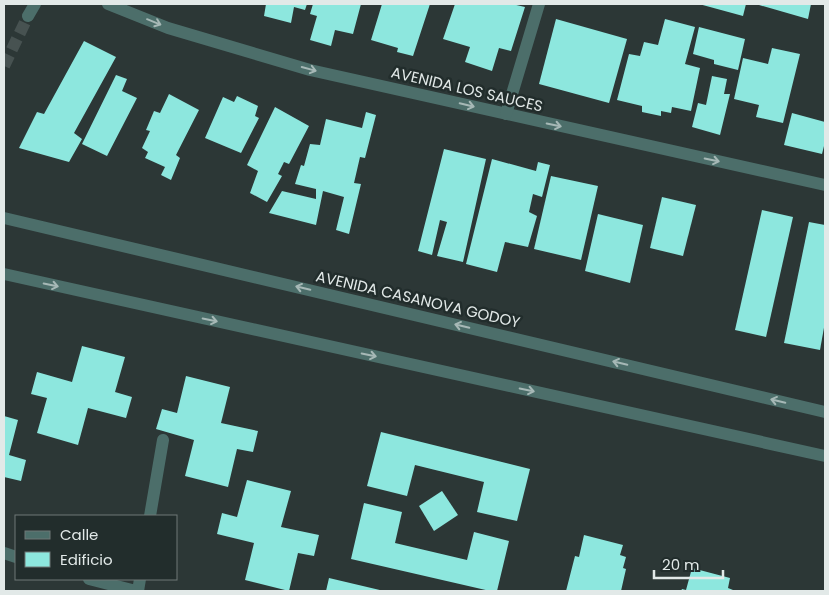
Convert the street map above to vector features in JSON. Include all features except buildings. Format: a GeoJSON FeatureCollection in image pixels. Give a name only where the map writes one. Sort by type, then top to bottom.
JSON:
{"type":"FeatureCollection","features":[{"type":"Feature","properties":{"kind":"street"},"geometry":{"type":"LineString","coordinates":[[28,16],[34,4]]}},
{"type":"Feature","properties":{"kind":"street","name":"AVENIDA LOS SAUCES"},"geometry":{"type":"LineString","coordinates":[[108,4],[168,28],[310,70],[825,185]]}},
{"type":"Feature","properties":{"kind":"street"},"geometry":{"type":"LineString","coordinates":[[506,114],[539,4]]}},
{"type":"Feature","properties":{"kind":"street","name":"AVENIDA CASANOVA GODOY"},"geometry":{"type":"LineString","coordinates":[[4,218],[825,412]]}},
{"type":"Feature","properties":{"kind":"street"},"geometry":{"type":"LineString","coordinates":[[4,274],[825,456]]}},
{"type":"Feature","properties":{"kind":"street"},"geometry":{"type":"LineString","coordinates":[[150,515],[164,440]]}},
{"type":"Feature","properties":{"kind":"street"},"geometry":{"type":"LineString","coordinates":[[94,580],[137,591]]}},
{"type":"Feature","properties":{"kind":"tunnel"},"geometry":{"type":"LineString","coordinates":[[4,66],[28,16]]}}]}
